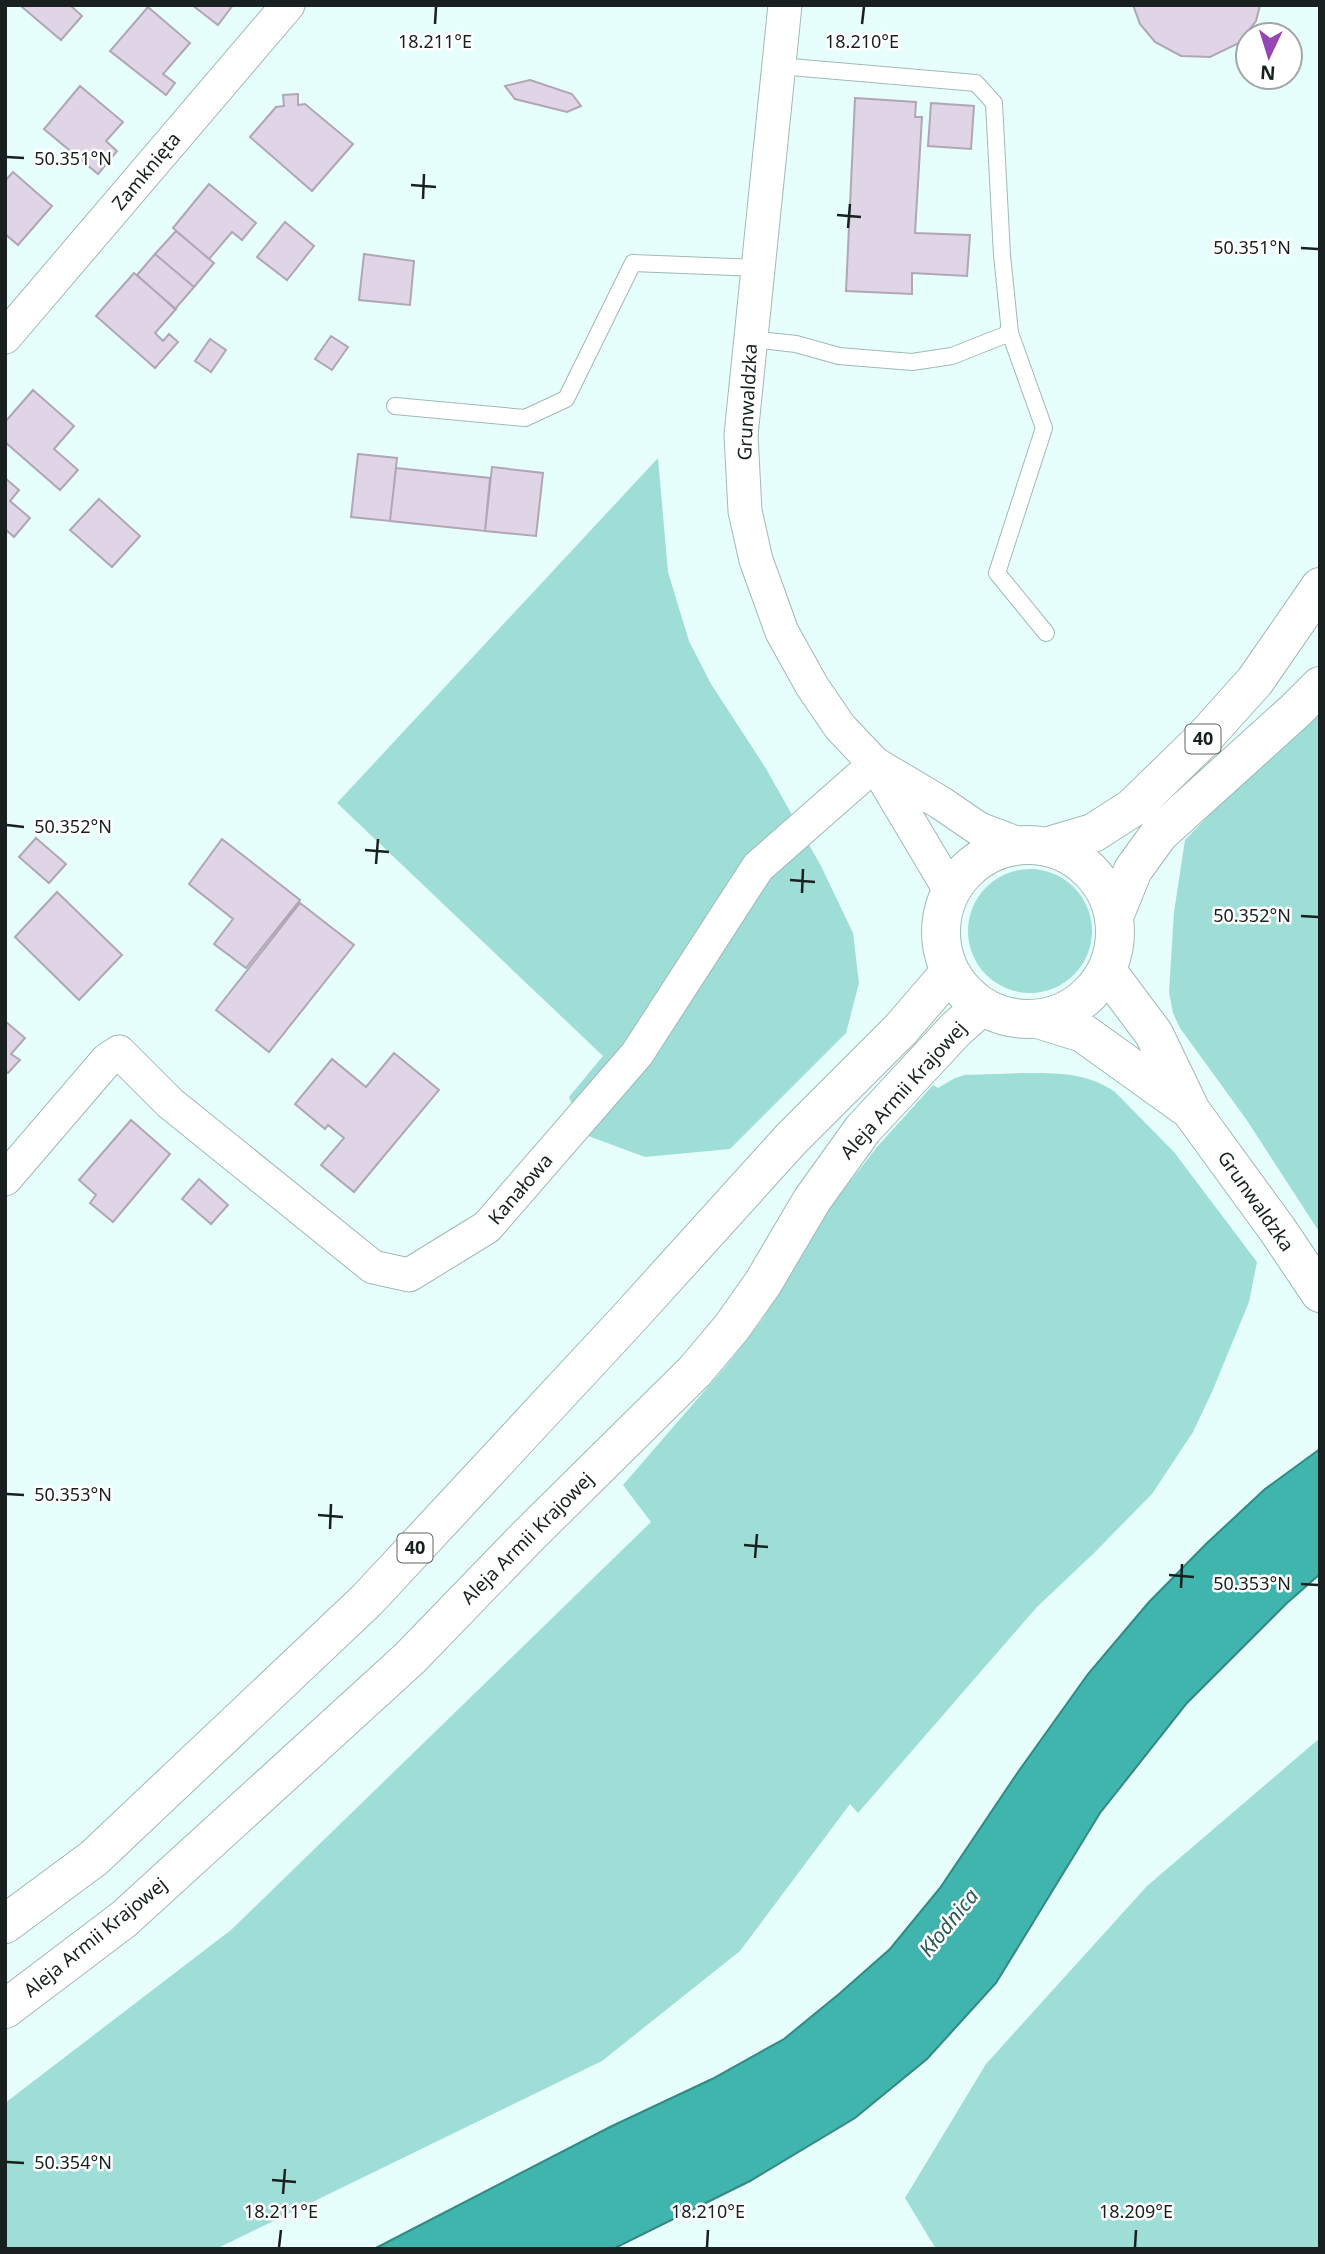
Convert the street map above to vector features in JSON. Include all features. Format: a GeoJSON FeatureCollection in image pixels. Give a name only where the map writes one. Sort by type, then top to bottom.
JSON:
{"type":"FeatureCollection","features":[{"type":"Feature","properties":{"kind":"main road","name":"Aleja Armii Krajowej"},"geometry":{"type":"LineString","coordinates":[[1034,845],[1077,858],[1104,886],[1115,914],[1115,942],[1107,971],[1090,994],[1066,1011],[1038,1019],[1009,1017],[982,1006],[963,991],[950,972],[941,945],[941,917],[950,890],[967,869],[989,853],[1093,833],[1132,808],[1202,740],[1255,681],[1320,587]]}},
{"type":"Feature","properties":{"kind":"main road","name":"Aleja Armii Krajowej"},"geometry":{"type":"LineString","coordinates":[[1115,914],[1133,870],[1159,834],[1320,686]]}},
{"type":"Feature","properties":{"kind":"main road","name":"Grunwaldzka"},"geometry":{"type":"LineString","coordinates":[[1107,971],[1154,1034],[1191,1111],[1320,1293]]}},
{"type":"Feature","properties":{"kind":"main road","name":"40"},"geometry":{"type":"LineString","coordinates":[[5,1924],[94,1858],[367,1600],[791,1139],[901,1029],[950,972]]}},
{"type":"Feature","properties":{"kind":"main road","name":"Aleja Armii Krajowej"},"geometry":{"type":"LineString","coordinates":[[5,2009],[124,1919],[410,1658],[527,1537],[695,1371],[763,1283],[812,1200],[863,1129],[956,1029],[982,1006]]}},
{"type":"Feature","properties":{"kind":"main road","name":"Grunwaldzka"},"geometry":{"type":"LineString","coordinates":[[1038,1019],[1083,1033],[1191,1111]]}},
{"type":"Feature","properties":{"kind":"street","name":"Zamknięta"},"geometry":{"type":"LineString","coordinates":[[5,337],[288,5]]}},
{"type":"Feature","properties":{"kind":"street","name":"Grunwaldzka"},"geometry":{"type":"LineString","coordinates":[[785,5],[741,435],[745,511],[756,560],[782,632],[811,686],[840,727],[875,764],[950,890]]}},
{"type":"Feature","properties":{"kind":"street","name":"Grunwaldzka"},"geometry":{"type":"LineString","coordinates":[[875,764],[979,829],[1034,845]]}},
{"type":"Feature","properties":{"kind":"street","name":"Kanałowa"},"geometry":{"type":"LineString","coordinates":[[5,1179],[107,1060],[119,1052],[170,1103],[373,1267],[409,1275],[487,1227],[637,1054],[758,867],[875,764]]}},
{"type":"Feature","properties":{"kind":"lane"},"geometry":{"type":"LineString","coordinates":[[779,65],[976,83],[994,103],[1002,255],[1010,333],[1044,428],[997,573],[1046,634]]}},
{"type":"Feature","properties":{"kind":"lane"},"geometry":{"type":"LineString","coordinates":[[396,405],[524,418],[566,399],[633,263],[758,268]]}},
{"type":"Feature","properties":{"kind":"lane"},"geometry":{"type":"LineString","coordinates":[[750,340],[796,344],[839,356],[912,362],[952,356],[1010,333]]}},
{"type":"Feature","properties":{"kind":"shaded area"},"geometry":{"type":"Polygon","coordinates":[[[658,458],[668,572],[689,641],[711,684],[765,767],[821,866],[853,933],[859,983],[846,1033],[730,1149],[645,1157],[583,1134],[569,1097],[603,1056],[337,803],[658,458]]]}},
{"type":"Feature","properties":{"kind":"shaded area"},"geometry":{"type":"Polygon","coordinates":[[[1320,712],[1320,1233],[1246,1119],[1180,1028],[1173,1013],[1169,992],[1174,912],[1185,840],[1259,764],[1320,712]]]}},
{"type":"Feature","properties":{"kind":"shaded area"},"geometry":{"type":"Polygon","coordinates":[[[1030,869],[1054,873],[1074,887],[1088,907],[1092,931],[1088,955],[1074,975],[1054,989],[1030,993],[1006,989],[986,975],[972,955],[968,931],[972,907],[986,887],[1006,873],[1030,869]]]}},
{"type":"Feature","properties":{"kind":"shaded area"},"geometry":{"type":"Polygon","coordinates":[[[1022,1073],[1082,1077],[1115,1092],[1174,1152],[1257,1262],[1249,1302],[1212,1392],[1193,1432],[1152,1494],[1037,1607],[858,1813],[850,1804],[740,1951],[602,2061],[216,2249],[5,2249],[5,2103],[231,1930],[651,1522],[623,1485],[726,1366],[762,1320],[834,1202],[877,1147],[933,1085],[938,1088],[964,1075],[1022,1073]]]}},
{"type":"Feature","properties":{"kind":"shaded area"},"geometry":{"type":"Polygon","coordinates":[[[1320,1738],[1320,2249],[936,2249],[905,2198],[986,2064],[1147,1886],[1320,1738]]]}},
{"type":"Feature","properties":{"kind":"water","name":"Kłodnica"},"geometry":{"type":"Polygon","coordinates":[[[1320,1449],[1320,1574],[1287,1603],[1187,1703],[1100,1813],[996,1983],[927,2059],[855,2118],[750,2181],[613,2249],[374,2249],[610,2127],[712,2079],[784,2039],[839,1994],[890,1949],[940,1888],[1088,1674],[1149,1602],[1265,1489],[1320,1449]]]}},
{"type":"Feature","properties":{"kind":"building"},"geometry":{"type":"Polygon","coordinates":[[[70,5],[82,16],[61,40],[22,7],[70,5]]]}},
{"type":"Feature","properties":{"kind":"building"},"geometry":{"type":"Polygon","coordinates":[[[192,5],[233,5],[218,25],[192,5]]]}},
{"type":"Feature","properties":{"kind":"building"},"geometry":{"type":"Polygon","coordinates":[[[1133,5],[1260,5],[1256,21],[1234,21],[1234,45],[1210,57],[1181,56],[1155,42],[1140,24],[1133,5]]]}},
{"type":"Feature","properties":{"kind":"building"},"geometry":{"type":"Polygon","coordinates":[[[148,7],[190,43],[163,74],[175,83],[166,95],[110,51],[148,7]]]}},
{"type":"Feature","properties":{"kind":"building"},"geometry":{"type":"Polygon","coordinates":[[[530,80],[572,94],[581,106],[567,112],[515,99],[505,86],[530,80]]]}},
{"type":"Feature","properties":{"kind":"building"},"geometry":{"type":"Polygon","coordinates":[[[80,86],[123,122],[106,141],[117,151],[98,174],[44,129],[80,86]]]}},
{"type":"Feature","properties":{"kind":"building"},"geometry":{"type":"Polygon","coordinates":[[[298,94],[298,105],[305,104],[353,144],[312,191],[250,137],[276,107],[284,106],[283,95],[298,94]]]}},
{"type":"Feature","properties":{"kind":"building"},"geometry":{"type":"Polygon","coordinates":[[[855,98],[916,102],[915,117],[922,117],[915,233],[970,235],[967,276],[912,273],[912,294],[846,291],[855,98]]]}},
{"type":"Feature","properties":{"kind":"building"},"geometry":{"type":"Polygon","coordinates":[[[931,103],[974,106],[971,149],[928,146],[931,103]]]}},
{"type":"Feature","properties":{"kind":"building"},"geometry":{"type":"Polygon","coordinates":[[[13,172],[52,206],[18,245],[5,234],[5,181],[13,172]]]}},
{"type":"Feature","properties":{"kind":"building"},"geometry":{"type":"Polygon","coordinates":[[[209,184],[256,223],[242,240],[232,232],[209,259],[173,228],[209,184]]]}},
{"type":"Feature","properties":{"kind":"building"},"geometry":{"type":"Polygon","coordinates":[[[285,222],[314,246],[287,280],[257,257],[285,222]]]}},
{"type":"Feature","properties":{"kind":"building"},"geometry":{"type":"Polygon","coordinates":[[[176,231],[214,263],[194,287],[155,254],[176,231]]]}},
{"type":"Feature","properties":{"kind":"building"},"geometry":{"type":"Polygon","coordinates":[[[155,254],[194,287],[175,309],[137,275],[155,254]]]}},
{"type":"Feature","properties":{"kind":"building"},"geometry":{"type":"Polygon","coordinates":[[[364,254],[414,261],[410,305],[359,300],[364,254]]]}},
{"type":"Feature","properties":{"kind":"building"},"geometry":{"type":"Polygon","coordinates":[[[134,273],[176,309],[155,333],[163,341],[169,334],[178,342],[155,368],[96,316],[134,273]]]}},
{"type":"Feature","properties":{"kind":"building"},"geometry":{"type":"Polygon","coordinates":[[[331,336],[348,347],[332,370],[315,359],[331,336]]]}},
{"type":"Feature","properties":{"kind":"building"},"geometry":{"type":"Polygon","coordinates":[[[210,339],[226,350],[211,372],[195,361],[210,339]]]}},
{"type":"Feature","properties":{"kind":"building"},"geometry":{"type":"Polygon","coordinates":[[[33,390],[74,426],[54,449],[78,470],[60,490],[5,442],[5,422],[33,390]]]}},
{"type":"Feature","properties":{"kind":"building"},"geometry":{"type":"Polygon","coordinates":[[[358,454],[397,458],[390,521],[351,517],[358,454]]]}},
{"type":"Feature","properties":{"kind":"building"},"geometry":{"type":"Polygon","coordinates":[[[492,467],[543,473],[536,536],[485,531],[492,467]]]}},
{"type":"Feature","properties":{"kind":"building"},"geometry":{"type":"Polygon","coordinates":[[[396,468],[490,478],[485,531],[390,521],[396,468]]]}},
{"type":"Feature","properties":{"kind":"building"},"geometry":{"type":"Polygon","coordinates":[[[5,478],[19,490],[10,501],[30,518],[14,537],[5,529],[5,478]]]}},
{"type":"Feature","properties":{"kind":"building"},"geometry":{"type":"Polygon","coordinates":[[[99,499],[140,536],[112,567],[70,530],[99,499]]]}},
{"type":"Feature","properties":{"kind":"building"},"geometry":{"type":"Polygon","coordinates":[[[36,838],[66,864],[49,883],[19,857],[36,838]]]}},
{"type":"Feature","properties":{"kind":"building"},"geometry":{"type":"Polygon","coordinates":[[[222,839],[300,900],[246,968],[214,944],[233,919],[189,884],[222,839]]]}},
{"type":"Feature","properties":{"kind":"building"},"geometry":{"type":"Polygon","coordinates":[[[57,892],[122,955],[79,1000],[15,937],[57,892]]]}},
{"type":"Feature","properties":{"kind":"building"},"geometry":{"type":"Polygon","coordinates":[[[300,903],[354,945],[269,1052],[216,1010],[300,903]]]}},
{"type":"Feature","properties":{"kind":"building"},"geometry":{"type":"Polygon","coordinates":[[[5,1021],[25,1038],[11,1054],[20,1060],[8,1073],[5,1071],[5,1021]]]}},
{"type":"Feature","properties":{"kind":"building"},"geometry":{"type":"Polygon","coordinates":[[[394,1053],[439,1090],[354,1192],[321,1165],[344,1138],[328,1125],[325,1129],[295,1104],[332,1059],[366,1087],[394,1053]]]}},
{"type":"Feature","properties":{"kind":"building"},"geometry":{"type":"Polygon","coordinates":[[[131,1120],[170,1154],[113,1222],[90,1203],[96,1195],[79,1180],[131,1120]]]}},
{"type":"Feature","properties":{"kind":"building"},"geometry":{"type":"Polygon","coordinates":[[[199,1179],[228,1205],[211,1224],[182,1199],[199,1179]]]}}]}
